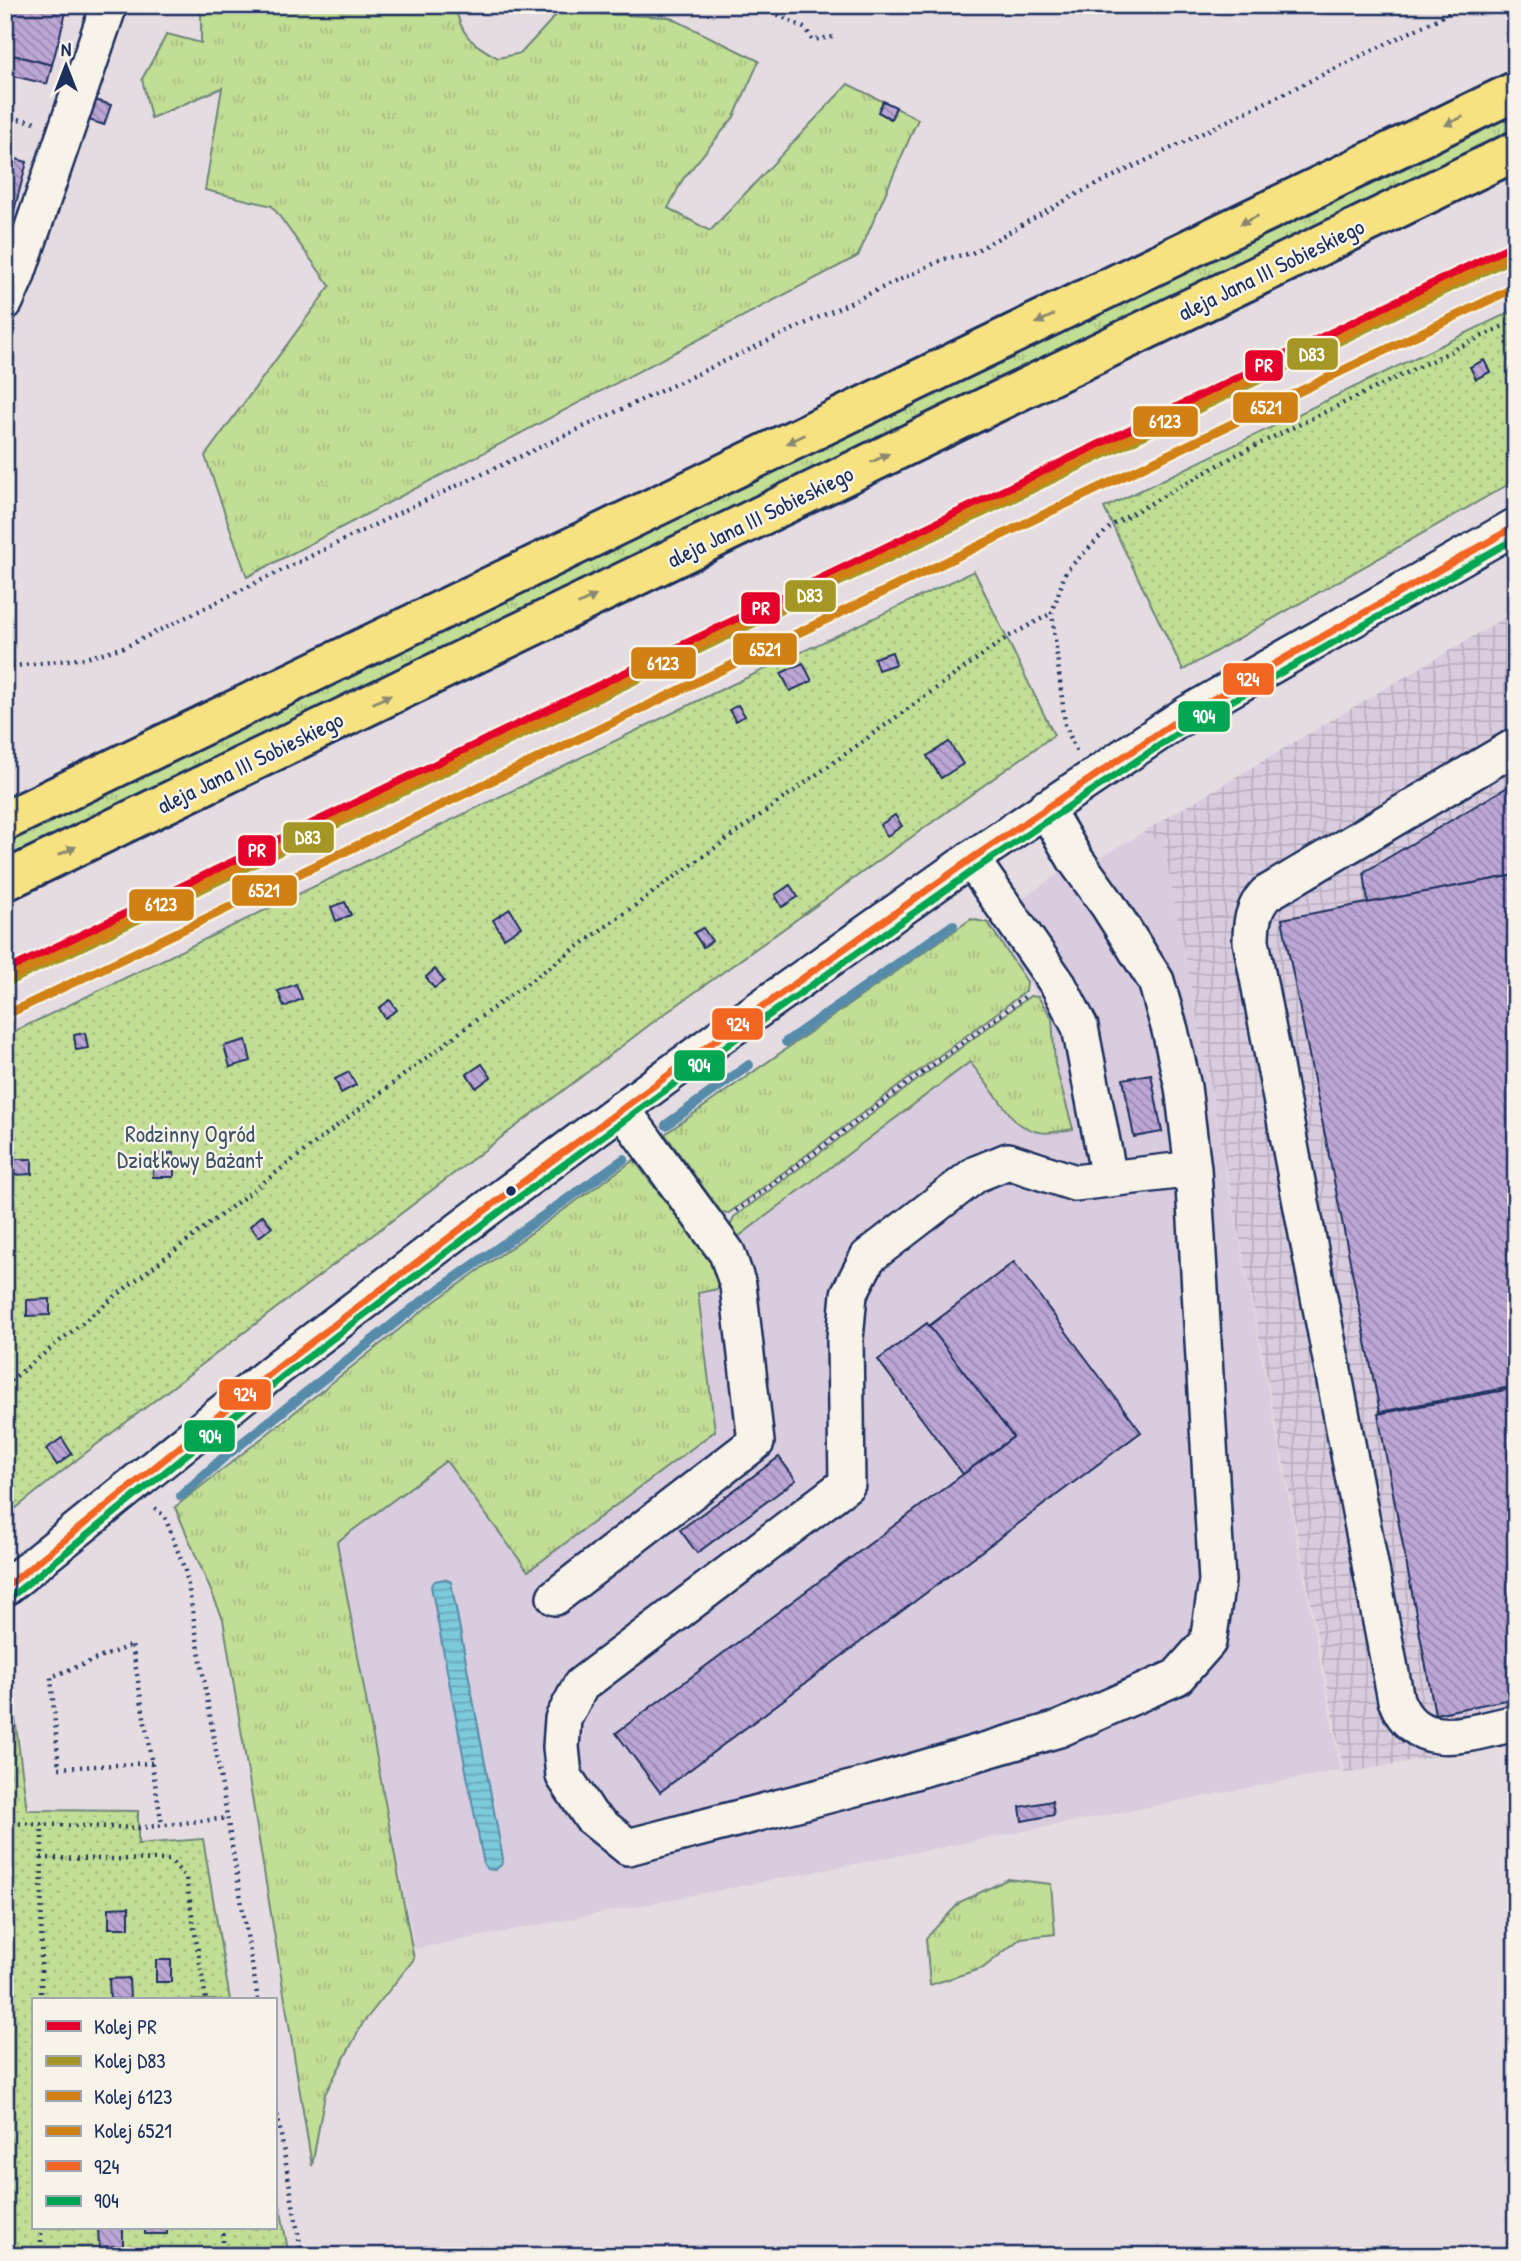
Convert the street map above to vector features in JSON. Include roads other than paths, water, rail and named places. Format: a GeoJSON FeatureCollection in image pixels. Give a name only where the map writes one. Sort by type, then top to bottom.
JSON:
{"type":"FeatureCollection","features":[{"type":"Feature","properties":{"kind":"main road"},"geometry":{"type":"LineString","coordinates":[[5,821],[1516,91]]}},
{"type":"Feature","properties":{"kind":"main road","name":"aleja Jana III Sobieskiego"},"geometry":{"type":"LineString","coordinates":[[5,881],[1516,151]]}},
{"type":"Feature","properties":{"kind":"street"},"geometry":{"type":"LineString","coordinates":[[5,302],[16,277],[109,5]]}},
{"type":"Feature","properties":{"kind":"street"},"geometry":{"type":"LineString","coordinates":[[5,1588],[280,1366],[519,1185],[971,859],[1187,714],[1516,526]]}},
{"type":"Feature","properties":{"kind":"street"},"geometry":{"type":"LineString","coordinates":[[1516,746],[1266,894],[1254,912],[1251,941],[1396,1700],[1401,1714],[1416,1728],[1444,1738],[1516,1723]]}},
{"type":"Feature","properties":{"kind":"street"},"geometry":{"type":"LineString","coordinates":[[1045,808],[1075,859],[1156,981],[1183,1087],[1194,1169],[1217,1581],[1208,1642],[1177,1677],[1059,1729],[870,1784],[628,1847],[591,1817],[564,1776],[561,1747],[563,1719],[581,1685],[847,1484],[845,1339],[849,1294],[868,1257],[976,1174],[1008,1161],[1075,1183],[1194,1169]]}},
{"type":"Feature","properties":{"kind":"street"},"geometry":{"type":"LineString","coordinates":[[971,859],[1052,976],[1080,1027],[1110,1178]]}},
{"type":"Feature","properties":{"kind":"street"},"geometry":{"type":"LineString","coordinates":[[555,1597],[756,1442],[738,1285],[727,1253],[622,1109]]}},
{"type":"Feature","properties":{"kind":"water"},"geometry":{"type":"Polygon","coordinates":[[[445,1579],[451,1582],[503,1859],[495,1870],[484,1865],[431,1586],[435,1581],[445,1579]]]}},
{"type":"Feature","properties":{"kind":"waterway"},"geometry":{"type":"LineString","coordinates":[[786,1042],[953,925]]}},
{"type":"Feature","properties":{"kind":"waterway"},"geometry":{"type":"LineString","coordinates":[[666,1125],[749,1065]]}},
{"type":"Feature","properties":{"kind":"waterway"},"geometry":{"type":"LineString","coordinates":[[181,1496],[223,1458],[420,1303],[624,1159]]}},
{"type":"Feature","properties":{"kind":"rail line","name":"PR"},"geometry":{"type":"LineString","coordinates":[[5,972],[1516,244]]}},
{"type":"Feature","properties":{"kind":"rail line","name":"6123"},"geometry":{"type":"LineString","coordinates":[[5,980],[1511,255]]}},
{"type":"Feature","properties":{"kind":"rail line","name":"D83"},"geometry":{"type":"LineString","coordinates":[[10,981],[1516,256]]}},
{"type":"Feature","properties":{"kind":"rail line","name":"6521"},"geometry":{"type":"LineString","coordinates":[[14,1011],[1516,287]]}},
{"type":"Feature","properties":{"kind":"park label","name":"Rodzinny Ogród Działkowy Bażant"},"geometry":{"type":"Point","coordinates":[190,1146]}}]}
